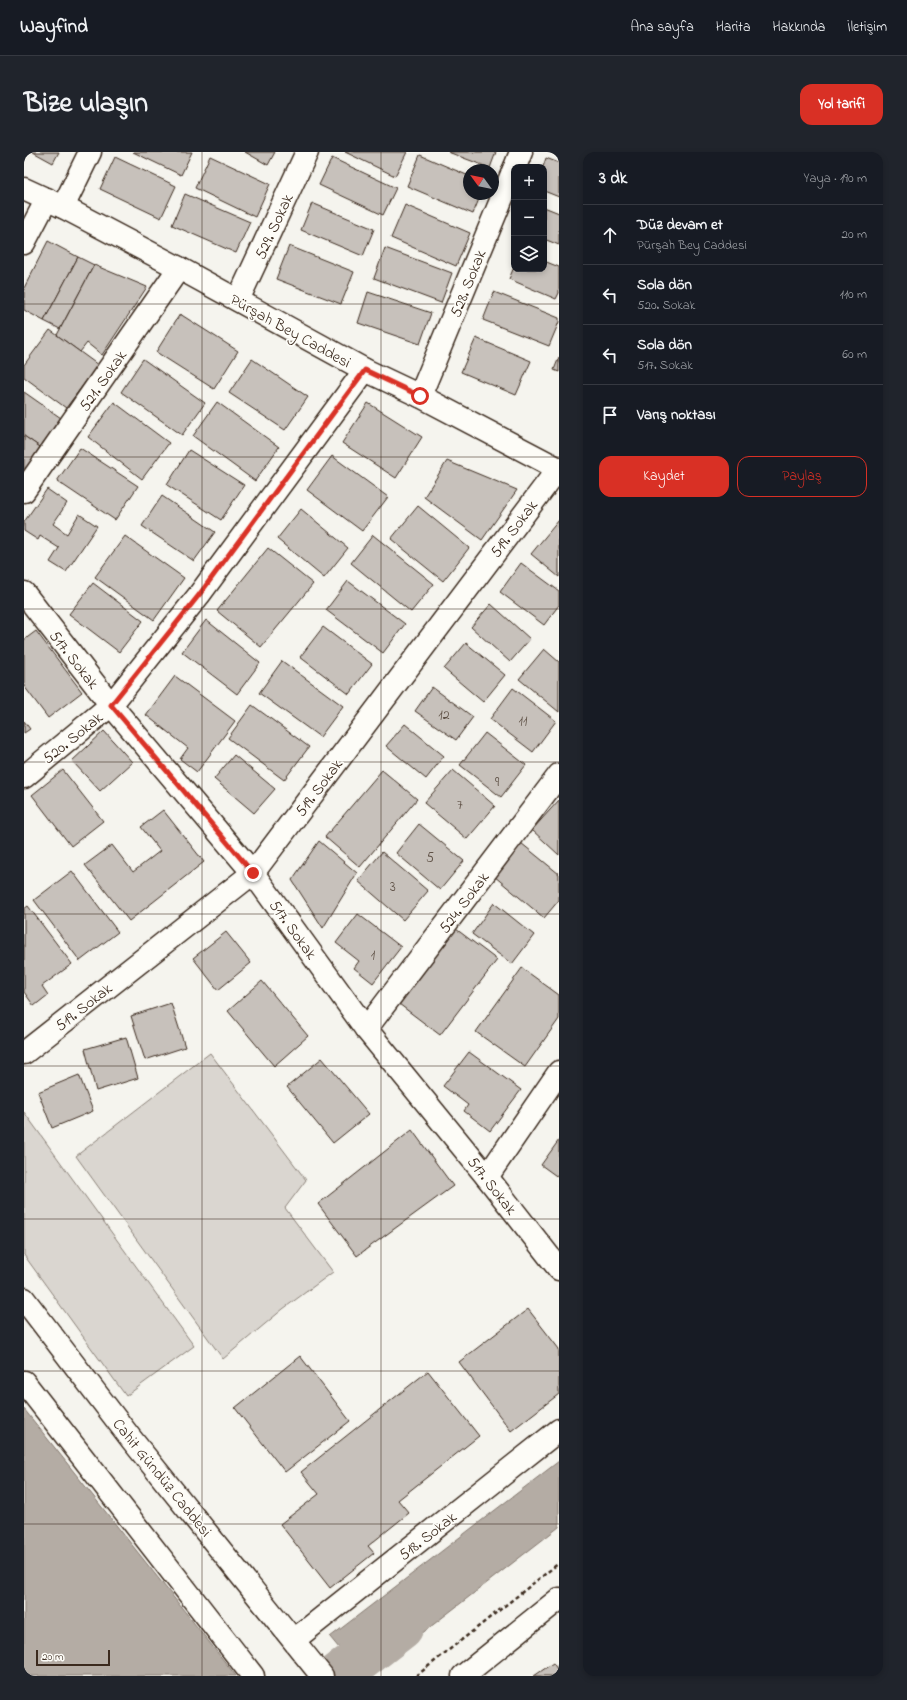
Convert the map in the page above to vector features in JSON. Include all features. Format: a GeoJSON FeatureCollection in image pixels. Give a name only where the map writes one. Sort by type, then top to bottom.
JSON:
{"type":"FeatureCollection","features":[{"type":"Feature","properties":{"kind":"street"},"geometry":{"type":"LineString","coordinates":[[24,243],[55,203],[90,152]]}},
{"type":"Feature","properties":{"kind":"street","name":"529. Sokak"},"geometry":{"type":"LineString","coordinates":[[238,300],[307,152]]}},
{"type":"Feature","properties":{"kind":"street","name":"528. Sokak"},"geometry":{"type":"LineString","coordinates":[[516,164],[521,152]]}},
{"type":"Feature","properties":{"kind":"street","name":"528. Sokak"},"geometry":{"type":"LineString","coordinates":[[420,396],[511,175]]}},
{"type":"Feature","properties":{"kind":"street","name":"Pürşah Bey Caddesi"},"geometry":{"type":"LineString","coordinates":[[24,189],[55,203],[179,268],[365,370],[420,396],[559,469]]}},
{"type":"Feature","properties":{"kind":"street","name":"521. Sokak"},"geometry":{"type":"LineString","coordinates":[[24,491],[179,268]]}},
{"type":"Feature","properties":{"kind":"street","name":"520. Sokak"},"geometry":{"type":"LineString","coordinates":[[24,777],[111,705],[199,595],[365,370]]}},
{"type":"Feature","properties":{"kind":"street","name":"519. Sokak"},"geometry":{"type":"LineString","coordinates":[[24,1053],[253,873],[559,469]]}},
{"type":"Feature","properties":{"kind":"street","name":"517. Sokak"},"geometry":{"type":"LineString","coordinates":[[24,593],[111,705],[253,873],[366,1029],[487,1177],[559,1269]]}},
{"type":"Feature","properties":{"kind":"street","name":"524. Sokak"},"geometry":{"type":"LineString","coordinates":[[366,1029],[559,776]]}},
{"type":"Feature","properties":{"kind":"street"},"geometry":{"type":"LineString","coordinates":[[487,1177],[557,1080]]}},
{"type":"Feature","properties":{"kind":"street","name":"Cahit Gündüz Caddesi"},"geometry":{"type":"LineString","coordinates":[[24,1299],[132,1440],[322,1676]]}},
{"type":"Feature","properties":{"kind":"street"},"geometry":{"type":"LineString","coordinates":[[24,1382],[253,1676]]}},
{"type":"Feature","properties":{"kind":"street","name":"518. Sokak"},"geometry":{"type":"LineString","coordinates":[[299,1647],[559,1430]]}},
{"type":"Feature","properties":{"kind":"street"},"geometry":{"type":"LineString","coordinates":[[463,1676],[559,1599]]}},
{"type":"Feature","properties":{"kind":"path"},"geometry":{"type":"LineString","coordinates":[[416,1676],[559,1563]]}},
{"type":"Feature","properties":{"kind":"shaded area"},"geometry":{"type":"Polygon","coordinates":[[[210,1053],[306,1180],[285,1208],[333,1272],[283,1309],[223,1359],[76,1156],[210,1053]]]}},
{"type":"Feature","properties":{"kind":"shaded area"},"geometry":{"type":"Polygon","coordinates":[[[24,1112],[194,1346],[126,1396],[24,1255],[24,1112]]]}},
{"type":"Feature","properties":{"kind":"shaded area"},"geometry":{"type":"Polygon","coordinates":[[[24,1409],[236,1676],[24,1676],[24,1409]]]}},
{"type":"Feature","properties":{"kind":"shaded area"},"geometry":{"type":"Polygon","coordinates":[[[559,1461],[559,1527],[367,1676],[362,1676],[330,1637],[559,1461]]]}},
{"type":"Feature","properties":{"kind":"building"},"geometry":{"type":"Polygon","coordinates":[[[33,152],[59,152],[53,163],[33,152]]]}},
{"type":"Feature","properties":{"kind":"building"},"geometry":{"type":"Polygon","coordinates":[[[133,152],[192,152],[181,175],[133,152]]]}},
{"type":"Feature","properties":{"kind":"building"},"geometry":{"type":"Polygon","coordinates":[[[245,152],[275,152],[268,165],[245,152]]]}},
{"type":"Feature","properties":{"kind":"building"},"geometry":{"type":"Polygon","coordinates":[[[345,152],[407,152],[395,176],[345,152]]]}},
{"type":"Feature","properties":{"kind":"building"},"geometry":{"type":"Polygon","coordinates":[[[448,152],[496,152],[492,164],[480,164],[448,152]]]}},
{"type":"Feature","properties":{"kind":"building"},"geometry":{"type":"Polygon","coordinates":[[[420,155],[463,173],[463,200],[479,200],[473,214],[407,186],[420,155]]]}},
{"type":"Feature","properties":{"kind":"building"},"geometry":{"type":"Polygon","coordinates":[[[210,156],[270,184],[255,217],[195,188],[210,156]]]}},
{"type":"Feature","properties":{"kind":"building"},"geometry":{"type":"Polygon","coordinates":[[[115,157],[176,186],[161,218],[100,189],[115,157]]]}},
{"type":"Feature","properties":{"kind":"building"},"geometry":{"type":"Polygon","coordinates":[[[332,158],[396,188],[383,215],[319,185],[332,158]]]}},
{"type":"Feature","properties":{"kind":"building"},"geometry":{"type":"Polygon","coordinates":[[[546,158],[559,163],[559,197],[547,192],[547,164],[544,164],[546,158]]]}},
{"type":"Feature","properties":{"kind":"building"},"geometry":{"type":"Polygon","coordinates":[[[185,194],[250,222],[236,253],[172,225],[185,194]]]}},
{"type":"Feature","properties":{"kind":"building"},"geometry":{"type":"Polygon","coordinates":[[[312,203],[374,229],[363,256],[301,230],[312,203]]]}},
{"type":"Feature","properties":{"kind":"building"},"geometry":{"type":"Polygon","coordinates":[[[405,205],[470,233],[456,266],[391,238],[405,205]]]}},
{"type":"Feature","properties":{"kind":"building"},"geometry":{"type":"Polygon","coordinates":[[[547,208],[559,213],[559,245],[547,240],[547,208]]]}},
{"type":"Feature","properties":{"kind":"building"},"geometry":{"type":"Polygon","coordinates":[[[48,241],[78,257],[44,321],[24,310],[24,288],[48,241]]]}},
{"type":"Feature","properties":{"kind":"building"},"geometry":{"type":"Polygon","coordinates":[[[289,246],[354,272],[341,304],[276,279],[289,246]]]}},
{"type":"Feature","properties":{"kind":"building"},"geometry":{"type":"Polygon","coordinates":[[[385,248],[452,273],[441,303],[374,278],[385,248]]]}},
{"type":"Feature","properties":{"kind":"building"},"geometry":{"type":"Polygon","coordinates":[[[78,257],[94,265],[60,329],[44,321],[78,257]]]}},
{"type":"Feature","properties":{"kind":"building"},"geometry":{"type":"Polygon","coordinates":[[[547,262],[559,267],[559,293],[556,299],[509,279],[512,272],[547,272],[547,262]]]}},
{"type":"Feature","properties":{"kind":"building"},"geometry":{"type":"Polygon","coordinates":[[[94,265],[147,287],[102,355],[87,343],[80,352],[57,335],[94,265]]]}},
{"type":"Feature","properties":{"kind":"building"},"geometry":{"type":"Polygon","coordinates":[[[368,292],[431,313],[420,344],[358,323],[368,292]]]}},
{"type":"Feature","properties":{"kind":"building"},"geometry":{"type":"Polygon","coordinates":[[[494,292],[559,318],[559,322],[549,346],[483,320],[494,292]]]}},
{"type":"Feature","properties":{"kind":"building"},"geometry":{"type":"Polygon","coordinates":[[[180,314],[238,351],[214,389],[156,352],[180,314]]]}},
{"type":"Feature","properties":{"kind":"building"},"geometry":{"type":"Polygon","coordinates":[[[50,330],[98,365],[66,408],[24,377],[24,365],[50,330]]]}},
{"type":"Feature","properties":{"kind":"building"},"geometry":{"type":"Polygon","coordinates":[[[476,338],[531,361],[516,395],[461,372],[476,338]]]}},
{"type":"Feature","properties":{"kind":"building"},"geometry":{"type":"Polygon","coordinates":[[[559,357],[559,372],[554,370],[559,357]]]}},
{"type":"Feature","properties":{"kind":"building"},"geometry":{"type":"Polygon","coordinates":[[[143,359],[205,403],[182,435],[121,392],[143,359]]]}},
{"type":"Feature","properties":{"kind":"building"},"geometry":{"type":"Polygon","coordinates":[[[252,359],[308,397],[285,430],[229,393],[252,359]]]}},
{"type":"Feature","properties":{"kind":"building"},"geometry":{"type":"Polygon","coordinates":[[[24,392],[61,418],[40,447],[24,436],[24,392]]]}},
{"type":"Feature","properties":{"kind":"building"},"geometry":{"type":"Polygon","coordinates":[[[114,402],[169,443],[142,479],[88,437],[114,402]]]}},
{"type":"Feature","properties":{"kind":"building"},"geometry":{"type":"Polygon","coordinates":[[[217,402],[279,447],[255,481],[193,436],[217,402]]]}},
{"type":"Feature","properties":{"kind":"building"},"geometry":{"type":"Polygon","coordinates":[[[368,403],[422,437],[396,478],[342,443],[368,403]]]}},
{"type":"Feature","properties":{"kind":"building"},"geometry":{"type":"Polygon","coordinates":[[[24,436],[40,447],[24,472],[24,436]]]}},
{"type":"Feature","properties":{"kind":"building"},"geometry":{"type":"Polygon","coordinates":[[[80,448],[138,486],[115,520],[57,481],[80,448]]]}},
{"type":"Feature","properties":{"kind":"building"},"geometry":{"type":"Polygon","coordinates":[[[189,450],[244,485],[221,520],[167,485],[189,450]]]}},
{"type":"Feature","properties":{"kind":"building"},"geometry":{"type":"Polygon","coordinates":[[[332,456],[388,497],[362,531],[307,490],[332,456]]]}},
{"type":"Feature","properties":{"kind":"building"},"geometry":{"type":"Polygon","coordinates":[[[447,461],[517,490],[482,540],[424,497],[447,461]]]}},
{"type":"Feature","properties":{"kind":"building"},"geometry":{"type":"Polygon","coordinates":[[[47,489],[67,503],[53,524],[67,534],[79,514],[97,526],[66,572],[50,562],[59,548],[40,536],[38,540],[24,531],[24,522],[47,489]]]}},
{"type":"Feature","properties":{"kind":"building"},"geometry":{"type":"Polygon","coordinates":[[[162,496],[215,532],[194,561],[142,526],[162,496]]]}},
{"type":"Feature","properties":{"kind":"building"},"geometry":{"type":"Polygon","coordinates":[[[418,506],[469,548],[443,581],[391,539],[418,506]]]}},
{"type":"Feature","properties":{"kind":"building"},"geometry":{"type":"Polygon","coordinates":[[[301,509],[348,548],[324,578],[277,539],[301,509]]]}},
{"type":"Feature","properties":{"kind":"building"},"geometry":{"type":"Polygon","coordinates":[[[559,520],[559,577],[531,554],[559,520]]]}},
{"type":"Feature","properties":{"kind":"building"},"geometry":{"type":"Polygon","coordinates":[[[373,535],[434,584],[411,612],[351,563],[373,535]]]}},
{"type":"Feature","properties":{"kind":"building"},"geometry":{"type":"Polygon","coordinates":[[[125,536],[184,578],[154,620],[95,577],[125,536]]]}},
{"type":"Feature","properties":{"kind":"building"},"geometry":{"type":"Polygon","coordinates":[[[268,548],[313,584],[261,647],[217,611],[268,548]]]}},
{"type":"Feature","properties":{"kind":"building"},"geometry":{"type":"Polygon","coordinates":[[[521,563],[559,591],[559,605],[544,625],[500,592],[521,563]]]}},
{"type":"Feature","properties":{"kind":"building"},"geometry":{"type":"Polygon","coordinates":[[[348,581],[405,624],[383,653],[326,610],[348,581]]]}},
{"type":"Feature","properties":{"kind":"building"},"geometry":{"type":"Polygon","coordinates":[[[93,583],[143,621],[119,652],[69,614],[93,583]]]}},
{"type":"Feature","properties":{"kind":"building"},"geometry":{"type":"Polygon","coordinates":[[[491,604],[530,639],[510,662],[471,627],[491,604]]]}},
{"type":"Feature","properties":{"kind":"building"},"geometry":{"type":"Polygon","coordinates":[[[206,620],[260,663],[237,694],[182,652],[206,620]]]}},
{"type":"Feature","properties":{"kind":"building"},"geometry":{"type":"Polygon","coordinates":[[[323,627],[372,664],[349,694],[300,657],[323,627]]]}},
{"type":"Feature","properties":{"kind":"building"},"geometry":{"type":"Polygon","coordinates":[[[36,631],[82,692],[48,718],[24,686],[24,640],[36,631]]]}},
{"type":"Feature","properties":{"kind":"building"},"geometry":{"type":"Polygon","coordinates":[[[466,643],[505,675],[483,702],[444,669],[466,643]]]}},
{"type":"Feature","properties":{"kind":"building"},"geometry":{"type":"Polygon","coordinates":[[[544,649],[559,662],[559,712],[519,679],[544,649]]]}},
{"type":"Feature","properties":{"kind":"building"},"geometry":{"type":"Polygon","coordinates":[[[282,661],[343,706],[320,737],[259,693],[282,661]]]}},
{"type":"Feature","properties":{"kind":"building"},"geometry":{"type":"Polygon","coordinates":[[[175,676],[235,721],[197,772],[180,759],[188,748],[146,715],[175,676]]]}},
{"type":"Feature","properties":{"kind":"building"},"geometry":{"type":"Polygon","coordinates":[[[432,687],[473,717],[456,740],[415,711],[432,687]]]}},
{"type":"Feature","properties":{"kind":"building"},"geometry":{"type":"Polygon","coordinates":[[[513,688],[556,721],[533,752],[490,719],[513,688]]]}},
{"type":"Feature","properties":{"kind":"building"},"geometry":{"type":"Polygon","coordinates":[[[252,705],[309,747],[284,780],[228,738],[252,705]]]}},
{"type":"Feature","properties":{"kind":"building"},"geometry":{"type":"Polygon","coordinates":[[[24,721],[30,729],[24,733],[24,721]]]}},
{"type":"Feature","properties":{"kind":"building"},"geometry":{"type":"Polygon","coordinates":[[[405,724],[444,756],[426,779],[386,746],[405,724]]]}},
{"type":"Feature","properties":{"kind":"building"},"geometry":{"type":"Polygon","coordinates":[[[104,731],[132,762],[100,791],[72,761],[104,731]]]}},
{"type":"Feature","properties":{"kind":"building"},"geometry":{"type":"Polygon","coordinates":[[[485,733],[526,765],[501,797],[460,765],[485,733]]]}},
{"type":"Feature","properties":{"kind":"building"},"geometry":{"type":"Polygon","coordinates":[[[234,755],[275,789],[254,813],[214,779],[234,755]]]}},
{"type":"Feature","properties":{"kind":"building"},"geometry":{"type":"Polygon","coordinates":[[[63,770],[103,821],[71,846],[32,795],[63,770]]]}},
{"type":"Feature","properties":{"kind":"building"},"geometry":{"type":"Polygon","coordinates":[[[382,770],[417,799],[360,867],[325,837],[382,770]]]}},
{"type":"Feature","properties":{"kind":"building"},"geometry":{"type":"Polygon","coordinates":[[[453,770],[495,806],[467,839],[424,803],[453,770]]]}},
{"type":"Feature","properties":{"kind":"building"},"geometry":{"type":"Polygon","coordinates":[[[559,800],[559,855],[532,830],[559,800]]]}},
{"type":"Feature","properties":{"kind":"building"},"geometry":{"type":"Polygon","coordinates":[[[163,810],[204,862],[129,921],[85,865],[112,845],[133,872],[160,851],[141,827],[163,810]]]}},
{"type":"Feature","properties":{"kind":"building"},"geometry":{"type":"Polygon","coordinates":[[[419,824],[464,861],[440,890],[396,853],[419,824]]]}},
{"type":"Feature","properties":{"kind":"building"},"geometry":{"type":"Polygon","coordinates":[[[319,841],[357,873],[323,928],[292,880],[319,841]]]}},
{"type":"Feature","properties":{"kind":"building"},"geometry":{"type":"Polygon","coordinates":[[[521,843],[559,874],[559,900],[544,918],[494,876],[521,843]]]}},
{"type":"Feature","properties":{"kind":"building"},"geometry":{"type":"Polygon","coordinates":[[[382,852],[428,891],[403,920],[358,881],[382,852]]]}},
{"type":"Feature","properties":{"kind":"building"},"geometry":{"type":"Polygon","coordinates":[[[72,871],[118,932],[80,961],[34,900],[72,871]]]}},
{"type":"Feature","properties":{"kind":"building"},"geometry":{"type":"Polygon","coordinates":[[[494,903],[534,935],[512,964],[472,934],[494,903]]]}},
{"type":"Feature","properties":{"kind":"building"},"geometry":{"type":"Polygon","coordinates":[[[28,906],[72,964],[42,986],[48,995],[34,1006],[24,992],[24,909],[28,906]]]}},
{"type":"Feature","properties":{"kind":"building"},"geometry":{"type":"Polygon","coordinates":[[[358,914],[401,947],[373,983],[354,968],[359,961],[336,943],[358,914]]]}},
{"type":"Feature","properties":{"kind":"building"},"geometry":{"type":"Polygon","coordinates":[[[456,929],[497,960],[440,1035],[399,1004],[456,929]]]}},
{"type":"Feature","properties":{"kind":"building"},"geometry":{"type":"Polygon","coordinates":[[[226,932],[251,963],[218,990],[193,958],[226,932]]]}},
{"type":"Feature","properties":{"kind":"building"},"geometry":{"type":"Polygon","coordinates":[[[522,968],[559,995],[559,1019],[525,1067],[476,1032],[522,968]]]}},
{"type":"Feature","properties":{"kind":"building"},"geometry":{"type":"Polygon","coordinates":[[[262,981],[308,1036],[274,1066],[228,1011],[262,981]]]}},
{"type":"Feature","properties":{"kind":"building"},"geometry":{"type":"Polygon","coordinates":[[[171,1003],[185,1047],[145,1060],[131,1016],[171,1003]]]}},
{"type":"Feature","properties":{"kind":"building"},"geometry":{"type":"Polygon","coordinates":[[[126,1037],[138,1078],[96,1091],[85,1049],[126,1037]]]}},
{"type":"Feature","properties":{"kind":"building"},"geometry":{"type":"Polygon","coordinates":[[[469,1052],[521,1090],[490,1131],[464,1111],[468,1105],[443,1086],[469,1052]]]}},
{"type":"Feature","properties":{"kind":"building"},"geometry":{"type":"Polygon","coordinates":[[[322,1058],[369,1114],[333,1143],[287,1087],[322,1058]]]}},
{"type":"Feature","properties":{"kind":"building"},"geometry":{"type":"Polygon","coordinates":[[[79,1075],[93,1111],[52,1128],[38,1092],[79,1075]]]}},
{"type":"Feature","properties":{"kind":"building"},"geometry":{"type":"Polygon","coordinates":[[[412,1130],[453,1186],[357,1256],[318,1204],[412,1130]]]}},
{"type":"Feature","properties":{"kind":"building"},"geometry":{"type":"Polygon","coordinates":[[[559,1140],[559,1178],[541,1165],[559,1140]]]}},
{"type":"Feature","properties":{"kind":"building"},"geometry":{"type":"Polygon","coordinates":[[[528,1309],[559,1349],[559,1394],[511,1431],[459,1362],[528,1309]]]}},
{"type":"Feature","properties":{"kind":"building"},"geometry":{"type":"Polygon","coordinates":[[[300,1356],[350,1421],[285,1472],[235,1408],[300,1356]]]}},
{"type":"Feature","properties":{"kind":"building"},"geometry":{"type":"Polygon","coordinates":[[[428,1371],[479,1436],[398,1500],[409,1513],[368,1546],[374,1553],[330,1588],[280,1524],[319,1494],[301,1472],[428,1371]]]}},
{"type":"Feature","properties":{"kind":"building"},"geometry":{"type":"Polygon","coordinates":[[[553,1663],[559,1672],[559,1676],[534,1676],[553,1663]]]}},
{"type":"Feature","properties":{"kind":"waterway"},"geometry":{"type":"LineString","coordinates":[[338,1676],[401,1627]]}},
{"type":"Feature","properties":{"kind":"route"},"geometry":{"type":"LineString","coordinates":[[253,873],[111,705],[199,595],[365,370],[420,396]]}}]}
